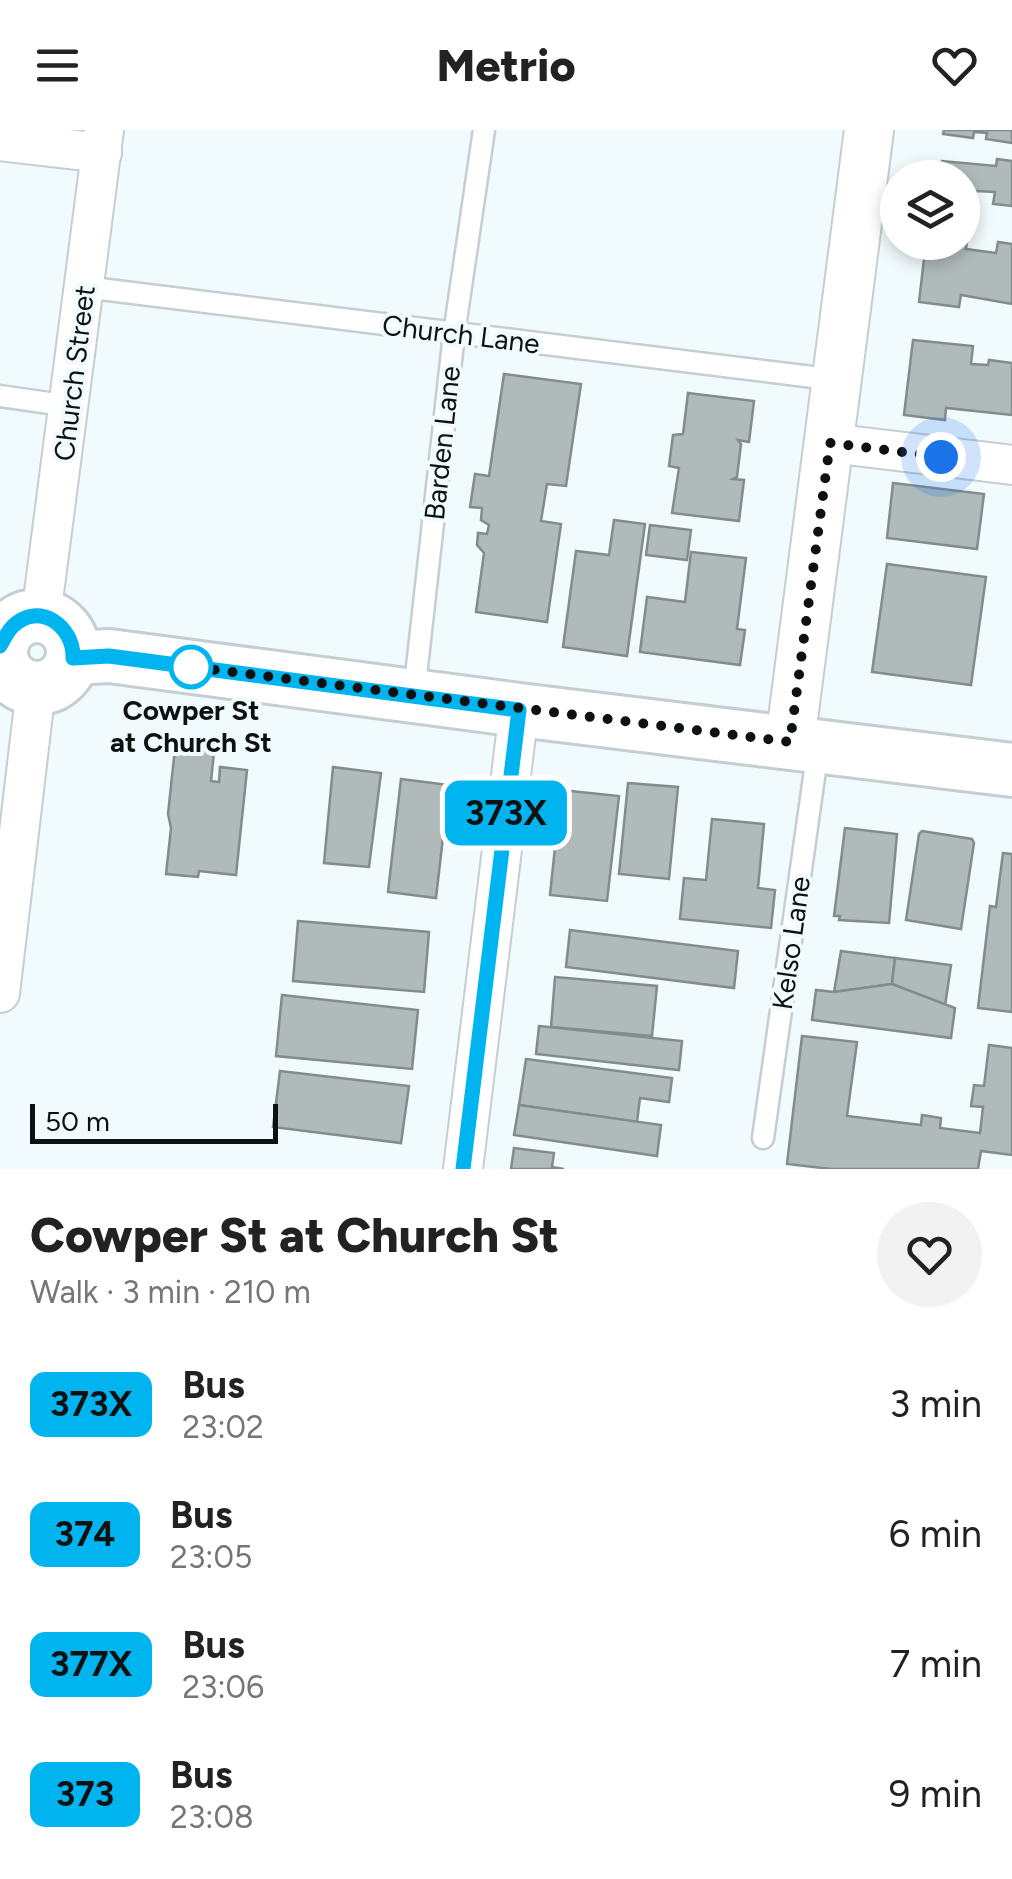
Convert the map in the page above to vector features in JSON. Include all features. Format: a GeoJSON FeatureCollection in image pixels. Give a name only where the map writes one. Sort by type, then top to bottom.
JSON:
{"type":"FeatureCollection","features":[{"type":"Feature","properties":{"kind":"main road"},"geometry":{"type":"LineString","coordinates":[[14,636],[3,664],[24,686],[109,656],[1012,770]]}},
{"type":"Feature","properties":{"kind":"street"},"geometry":{"type":"LineString","coordinates":[[804,745],[830,443],[869,130]]}},
{"type":"Feature","properties":{"kind":"street"},"geometry":{"type":"LineString","coordinates":[[0,141],[103,142]]}},
{"type":"Feature","properties":{"kind":"street","name":"Church Street"},"geometry":{"type":"LineString","coordinates":[[14,636],[70,406],[103,142]]}},
{"type":"Feature","properties":{"kind":"street"},"geometry":{"type":"LineString","coordinates":[[830,443],[1012,466]]}},
{"type":"Feature","properties":{"kind":"street"},"geometry":{"type":"LineString","coordinates":[[0,994],[54,673]]}},
{"type":"Feature","properties":{"kind":"street"},"geometry":{"type":"LineString","coordinates":[[463,1169],[519,710]]}},
{"type":"Feature","properties":{"kind":"lane","name":"Barden Lane"},"geometry":{"type":"LineString","coordinates":[[414,696],[454,334],[484,130]]}},
{"type":"Feature","properties":{"kind":"lane","name":"Church Lane"},"geometry":{"type":"LineString","coordinates":[[84,288],[838,380]]}},
{"type":"Feature","properties":{"kind":"lane"},"geometry":{"type":"LineString","coordinates":[[0,396],[70,406]]}},
{"type":"Feature","properties":{"kind":"lane","name":"Kelso Lane"},"geometry":{"type":"LineString","coordinates":[[763,1138],[804,745]]}},
{"type":"Feature","properties":{"kind":"building"},"geometry":{"type":"Polygon","coordinates":[[[944,130],[1012,130],[1012,143],[986,139],[987,133],[974,132],[973,138],[943,134],[944,130]]]}},
{"type":"Feature","properties":{"kind":"building"},"geometry":{"type":"Polygon","coordinates":[[[997,159],[1012,161],[1012,206],[993,204],[995,192],[980,191],[980,165],[996,166],[997,159]]]}},
{"type":"Feature","properties":{"kind":"building"},"geometry":{"type":"Polygon","coordinates":[[[998,242],[1012,244],[1012,304],[961,295],[959,307],[919,302],[924,260],[980,260],[980,251],[996,253],[998,242]]]}},
{"type":"Feature","properties":{"kind":"building"},"geometry":{"type":"Polygon","coordinates":[[[913,340],[973,346],[971,364],[988,365],[989,360],[1012,363],[1012,415],[946,408],[945,420],[904,415],[913,340]]]}},
{"type":"Feature","properties":{"kind":"building"},"geometry":{"type":"Polygon","coordinates":[[[504,374],[581,384],[566,486],[547,484],[541,521],[561,524],[547,622],[476,612],[484,553],[477,545],[478,533],[487,534],[489,525],[481,520],[482,508],[470,507],[475,474],[489,476],[504,374]]]}},
{"type":"Feature","properties":{"kind":"building"},"geometry":{"type":"Polygon","coordinates":[[[688,393],[754,401],[749,442],[738,440],[741,444],[737,477],[733,479],[744,480],[739,521],[672,513],[679,468],[669,466],[673,435],[683,434],[688,393]]]}},
{"type":"Feature","properties":{"kind":"building"},"geometry":{"type":"Polygon","coordinates":[[[893,483],[984,494],[977,549],[887,538],[893,483]]]}},
{"type":"Feature","properties":{"kind":"building"},"geometry":{"type":"Polygon","coordinates":[[[614,520],[645,524],[627,656],[563,647],[576,551],[609,555],[614,520]]]}},
{"type":"Feature","properties":{"kind":"building"},"geometry":{"type":"Polygon","coordinates":[[[650,525],[691,530],[687,560],[646,555],[650,525]]]}},
{"type":"Feature","properties":{"kind":"building"},"geometry":{"type":"Polygon","coordinates":[[[691,552],[746,558],[737,629],[745,630],[740,665],[640,652],[647,597],[685,602],[691,552]]]}},
{"type":"Feature","properties":{"kind":"building"},"geometry":{"type":"Polygon","coordinates":[[[887,564],[986,577],[971,685],[872,672],[887,564]]]}},
{"type":"Feature","properties":{"kind":"building"},"geometry":{"type":"Polygon","coordinates":[[[176,739],[215,743],[211,781],[219,782],[220,767],[247,770],[236,875],[199,871],[198,877],[166,874],[176,739]]]}},
{"type":"Feature","properties":{"kind":"building"},"geometry":{"type":"Polygon","coordinates":[[[333,767],[381,773],[369,867],[324,863],[333,767]]]}},
{"type":"Feature","properties":{"kind":"building"},"geometry":{"type":"Polygon","coordinates":[[[401,779],[449,785],[436,898],[388,892],[401,779]]]}},
{"type":"Feature","properties":{"kind":"building"},"geometry":{"type":"Polygon","coordinates":[[[628,783],[678,787],[669,879],[619,874],[628,783]]]}},
{"type":"Feature","properties":{"kind":"building"},"geometry":{"type":"Polygon","coordinates":[[[561,790],[619,796],[607,901],[550,895],[561,790]]]}},
{"type":"Feature","properties":{"kind":"building"},"geometry":{"type":"Polygon","coordinates":[[[712,819],[764,824],[758,888],[775,890],[771,928],[680,919],[684,878],[706,880],[712,819]]]}},
{"type":"Feature","properties":{"kind":"building"},"geometry":{"type":"Polygon","coordinates":[[[845,828],[897,834],[889,923],[839,920],[840,916],[834,916],[845,828]]]}},
{"type":"Feature","properties":{"kind":"building"},"geometry":{"type":"Polygon","coordinates":[[[922,831],[972,839],[974,843],[961,929],[906,920],[922,831]]]}},
{"type":"Feature","properties":{"kind":"building"},"geometry":{"type":"Polygon","coordinates":[[[1003,853],[1012,854],[1012,1012],[978,1008],[990,906],[996,907],[1003,853]]]}},
{"type":"Feature","properties":{"kind":"building"},"geometry":{"type":"Polygon","coordinates":[[[298,921],[429,932],[424,992],[293,981],[298,921]]]}},
{"type":"Feature","properties":{"kind":"building"},"geometry":{"type":"Polygon","coordinates":[[[570,930],[738,951],[734,988],[566,967],[570,930]]]}},
{"type":"Feature","properties":{"kind":"building"},"geometry":{"type":"Polygon","coordinates":[[[841,951],[895,958],[892,984],[834,992],[841,951]]]}},
{"type":"Feature","properties":{"kind":"building"},"geometry":{"type":"Polygon","coordinates":[[[895,958],[951,965],[945,1006],[892,984],[895,958]]]}},
{"type":"Feature","properties":{"kind":"building"},"geometry":{"type":"Polygon","coordinates":[[[555,977],[657,986],[652,1036],[551,1027],[555,977]]]}},
{"type":"Feature","properties":{"kind":"building"},"geometry":{"type":"Polygon","coordinates":[[[892,984],[955,1008],[951,1038],[812,1020],[816,990],[834,992],[892,984]]]}},
{"type":"Feature","properties":{"kind":"building"},"geometry":{"type":"Polygon","coordinates":[[[282,995],[418,1010],[412,1069],[276,1056],[282,995]]]}},
{"type":"Feature","properties":{"kind":"building"},"geometry":{"type":"Polygon","coordinates":[[[539,1026],[682,1041],[679,1070],[536,1054],[539,1026]]]}},
{"type":"Feature","properties":{"kind":"building"},"geometry":{"type":"Polygon","coordinates":[[[802,1036],[857,1042],[847,1116],[921,1125],[922,1115],[941,1118],[940,1128],[980,1133],[983,1107],[971,1106],[974,1085],[984,1086],[989,1045],[1012,1048],[1012,1155],[981,1151],[978,1169],[831,1169],[787,1164],[802,1036]]]}},
{"type":"Feature","properties":{"kind":"building"},"geometry":{"type":"Polygon","coordinates":[[[526,1059],[672,1078],[669,1102],[640,1098],[637,1122],[519,1105],[526,1059]]]}},
{"type":"Feature","properties":{"kind":"building"},"geometry":{"type":"Polygon","coordinates":[[[280,1071],[409,1086],[401,1143],[273,1127],[280,1071]]]}},
{"type":"Feature","properties":{"kind":"building"},"geometry":{"type":"Polygon","coordinates":[[[519,1105],[661,1125],[657,1156],[514,1135],[519,1105]]]}},
{"type":"Feature","properties":{"kind":"building"},"geometry":{"type":"Polygon","coordinates":[[[514,1148],[554,1153],[552,1167],[564,1169],[511,1169],[514,1148]]]}},
{"type":"Feature","properties":{"kind":"bus line","name":"373X"},"geometry":{"type":"LineString","coordinates":[[0,646],[13,626],[41,616],[53,619],[66,630],[72,640],[73,658],[109,656],[519,710],[463,1169]]}},
{"type":"Feature","properties":{"kind":"place","name":"Cowper St at Church St"},"geometry":{"type":"Point","coordinates":[191,667]}},
{"type":"Feature","properties":{"kind":"route"},"geometry":{"type":"LineString","coordinates":[[191,667],[185,666],[790,742],[830,443],[941,457]]}}]}
